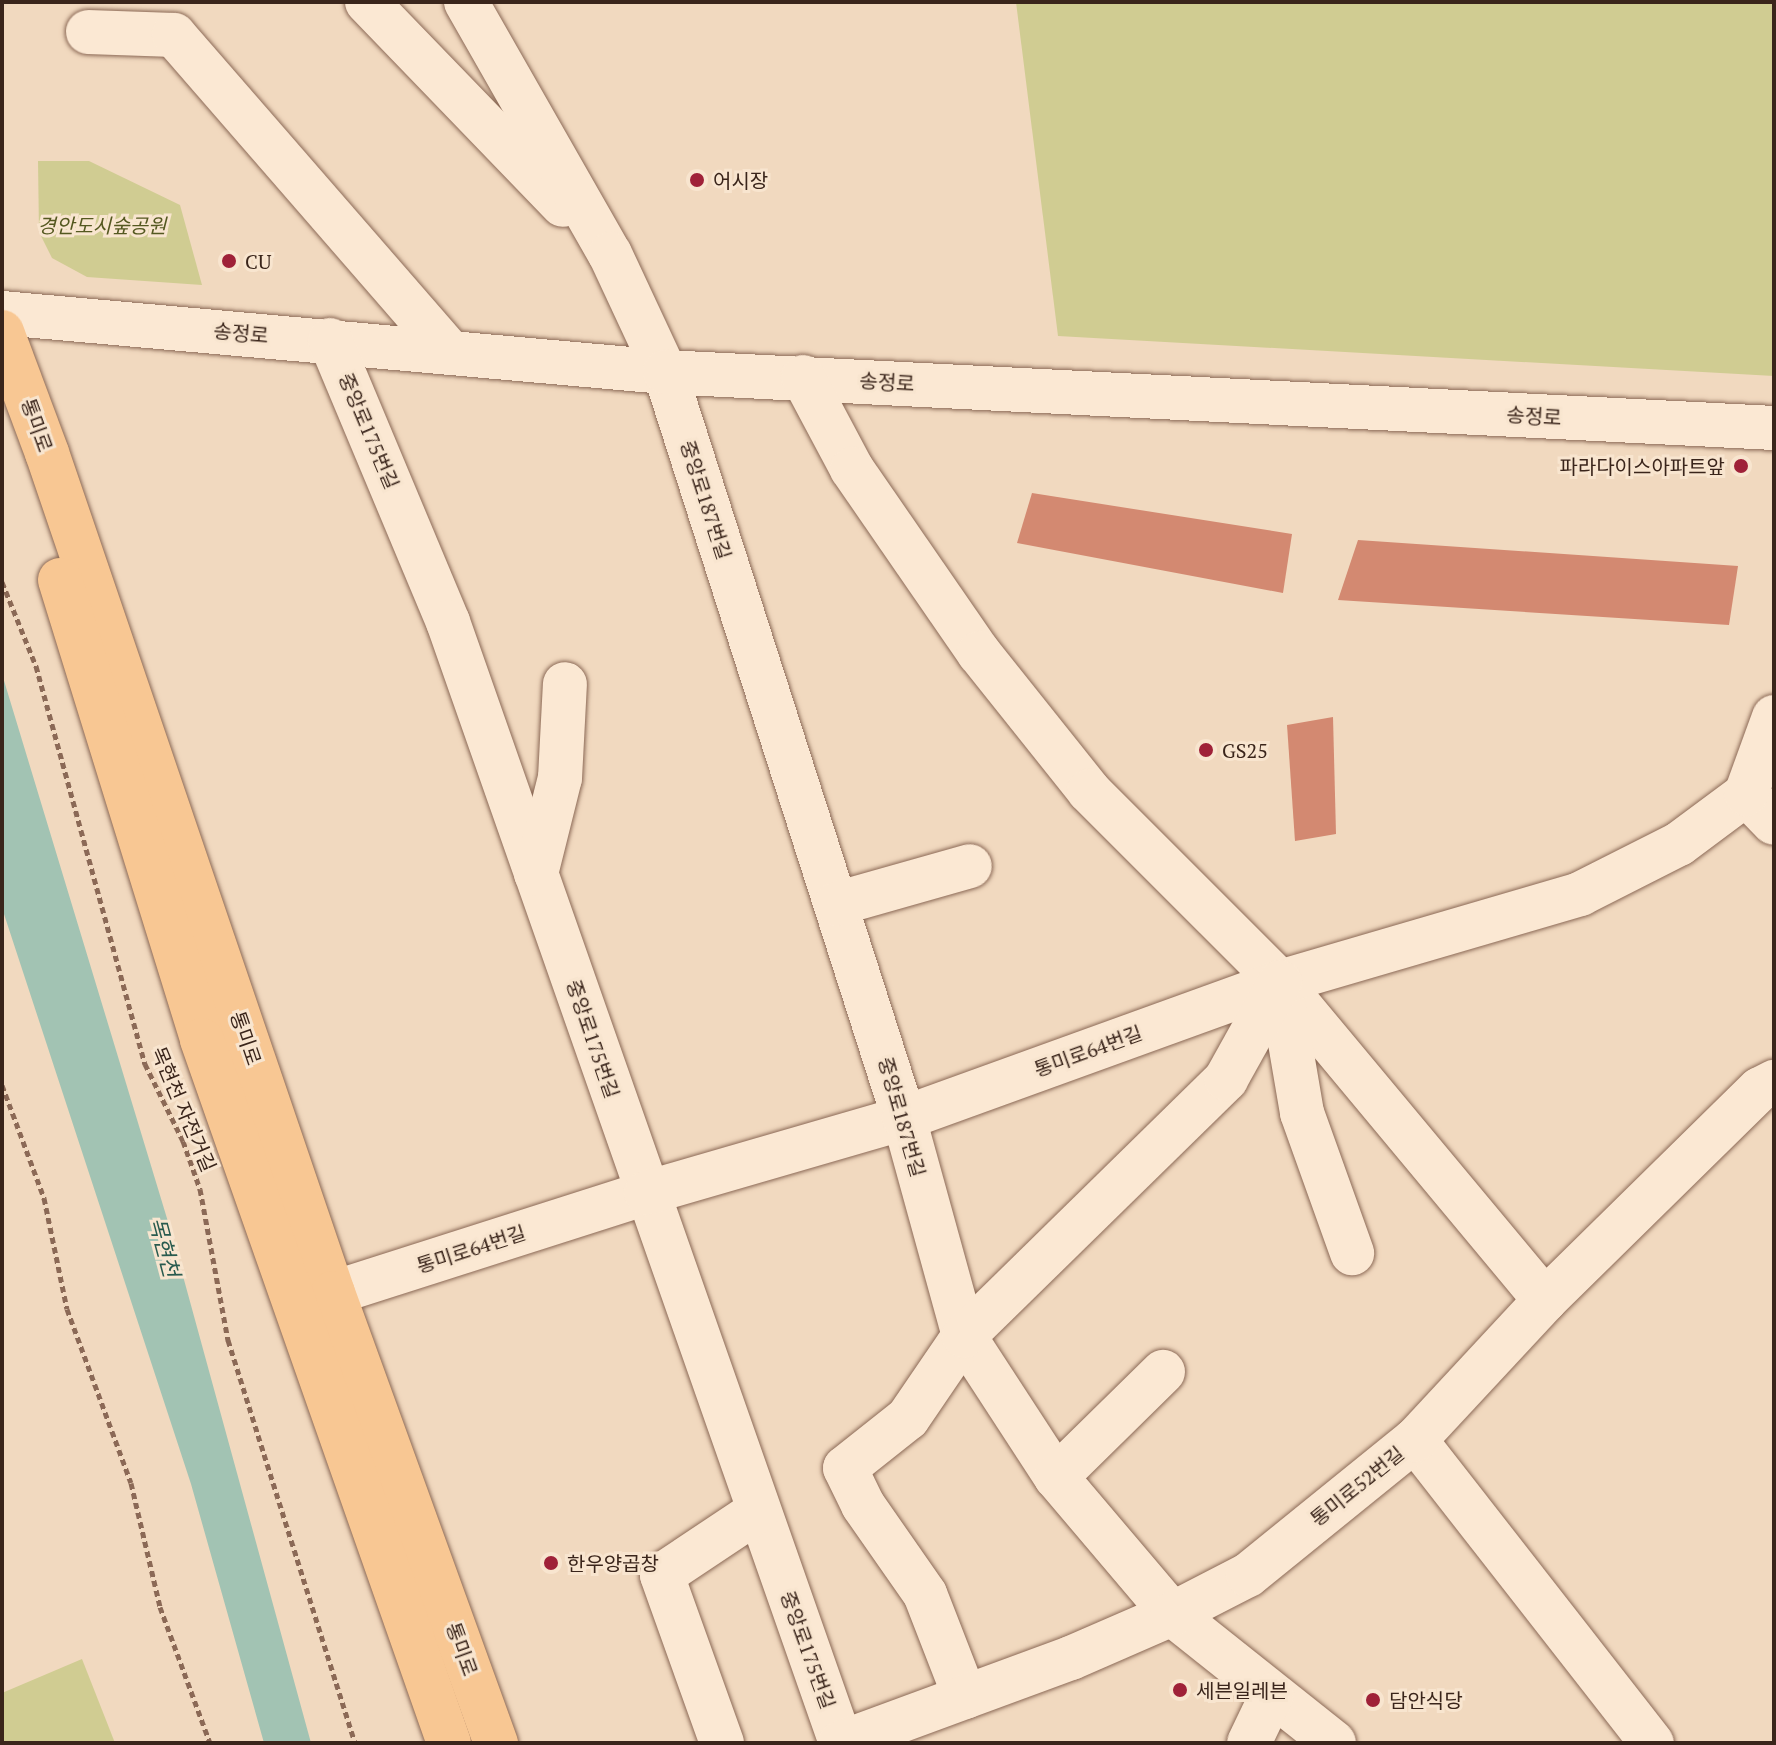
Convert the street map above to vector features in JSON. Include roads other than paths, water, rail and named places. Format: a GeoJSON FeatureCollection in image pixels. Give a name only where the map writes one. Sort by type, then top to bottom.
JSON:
{"type":"FeatureCollection","features":[{"type":"Feature","properties":{"kind":"main road","name":"통미로"},"geometry":{"type":"LineString","coordinates":[[2,332],[53,468],[333,1293],[496,1743]]}},
{"type":"Feature","properties":{"kind":"main road","name":"통미로"},"geometry":{"type":"LineString","coordinates":[[2,357],[15,434],[202,1040],[449,1743]]}},
{"type":"Feature","properties":{"kind":"street"},"geometry":{"type":"LineString","coordinates":[[367,2],[610,254]]}},
{"type":"Feature","properties":{"kind":"street"},"geometry":{"type":"LineString","coordinates":[[466,2],[610,254]]}},
{"type":"Feature","properties":{"kind":"street"},"geometry":{"type":"LineString","coordinates":[[88,32],[174,35],[450,352]]}},
{"type":"Feature","properties":{"kind":"street","name":"중앙로187번길"},"geometry":{"type":"LineString","coordinates":[[610,254],[665,372],[904,1118],[964,1336],[1056,1477],[1172,1614],[1334,1743]]}},
{"type":"Feature","properties":{"kind":"street","name":"송정로"},"geometry":{"type":"LineString","coordinates":[[2,313],[665,372],[1774,428]]}},
{"type":"Feature","properties":{"kind":"street","name":"중앙로175번길"},"geometry":{"type":"LineString","coordinates":[[330,340],[448,622],[841,1743]]}},
{"type":"Feature","properties":{"kind":"street"},"geometry":{"type":"LineString","coordinates":[[803,377],[852,469],[979,653],[1089,791],[1280,982],[1545,1300]]}},
{"type":"Feature","properties":{"kind":"street"},"geometry":{"type":"LineString","coordinates":[[536,874],[560,778],[565,684]]}},
{"type":"Feature","properties":{"kind":"street","name":"통미로64번길"},"geometry":{"type":"LineString","coordinates":[[333,1293],[646,1193],[904,1118],[1280,982],[1580,894],[1679,844],[1760,809],[1774,717]]}},
{"type":"Feature","properties":{"kind":"street"},"geometry":{"type":"LineString","coordinates":[[836,904],[970,866]]}},
{"type":"Feature","properties":{"kind":"street"},"geometry":{"type":"LineString","coordinates":[[1280,982],[1302,1113],[1352,1253]]}},
{"type":"Feature","properties":{"kind":"street"},"geometry":{"type":"LineString","coordinates":[[965,1697],[925,1594],[863,1505],[845,1468],[908,1418],[964,1336],[1226,1079],[1280,982]]}},
{"type":"Feature","properties":{"kind":"street","name":"통미로52번길"},"geometry":{"type":"LineString","coordinates":[[841,1743],[1071,1658],[1172,1614],[1248,1575],[1415,1440],[1545,1300],[1760,1089],[1774,1082]]}},
{"type":"Feature","properties":{"kind":"street"},"geometry":{"type":"LineString","coordinates":[[1056,1477],[1163,1372]]}},
{"type":"Feature","properties":{"kind":"street"},"geometry":{"type":"LineString","coordinates":[[1415,1440],[1652,1743]]}},
{"type":"Feature","properties":{"kind":"street"},"geometry":{"type":"LineString","coordinates":[[722,1743],[662,1575],[758,1511]]}},
{"type":"Feature","properties":{"kind":"street"},"geometry":{"type":"LineString","coordinates":[[1249,1743],[1272,1695]]}},
{"type":"Feature","properties":{"kind":"water","name":"목현천"},"geometry":{"type":"Polygon","coordinates":[[[2,674],[169,1225],[311,1743],[264,1743],[191,1484],[2,908],[2,674]]]}},
{"type":"Feature","properties":{"kind":"place","name":"어시장"},"geometry":{"type":"Point","coordinates":[697,180]}},
{"type":"Feature","properties":{"kind":"place","name":"CU"},"geometry":{"type":"Point","coordinates":[229,261]}},
{"type":"Feature","properties":{"kind":"place","name":"파라다이스아파트앞"},"geometry":{"type":"Point","coordinates":[1741,466]}},
{"type":"Feature","properties":{"kind":"place","name":"GS25"},"geometry":{"type":"Point","coordinates":[1206,750]}},
{"type":"Feature","properties":{"kind":"place","name":"한우양곱창"},"geometry":{"type":"Point","coordinates":[551,1563]}},
{"type":"Feature","properties":{"kind":"place","name":"세븐일레븐"},"geometry":{"type":"Point","coordinates":[1180,1690]}},
{"type":"Feature","properties":{"kind":"place","name":"담안식당"},"geometry":{"type":"Point","coordinates":[1373,1700]}},
{"type":"Feature","properties":{"kind":"park label","name":"경안도시숲공원"},"geometry":{"type":"Point","coordinates":[102,225]}}]}
